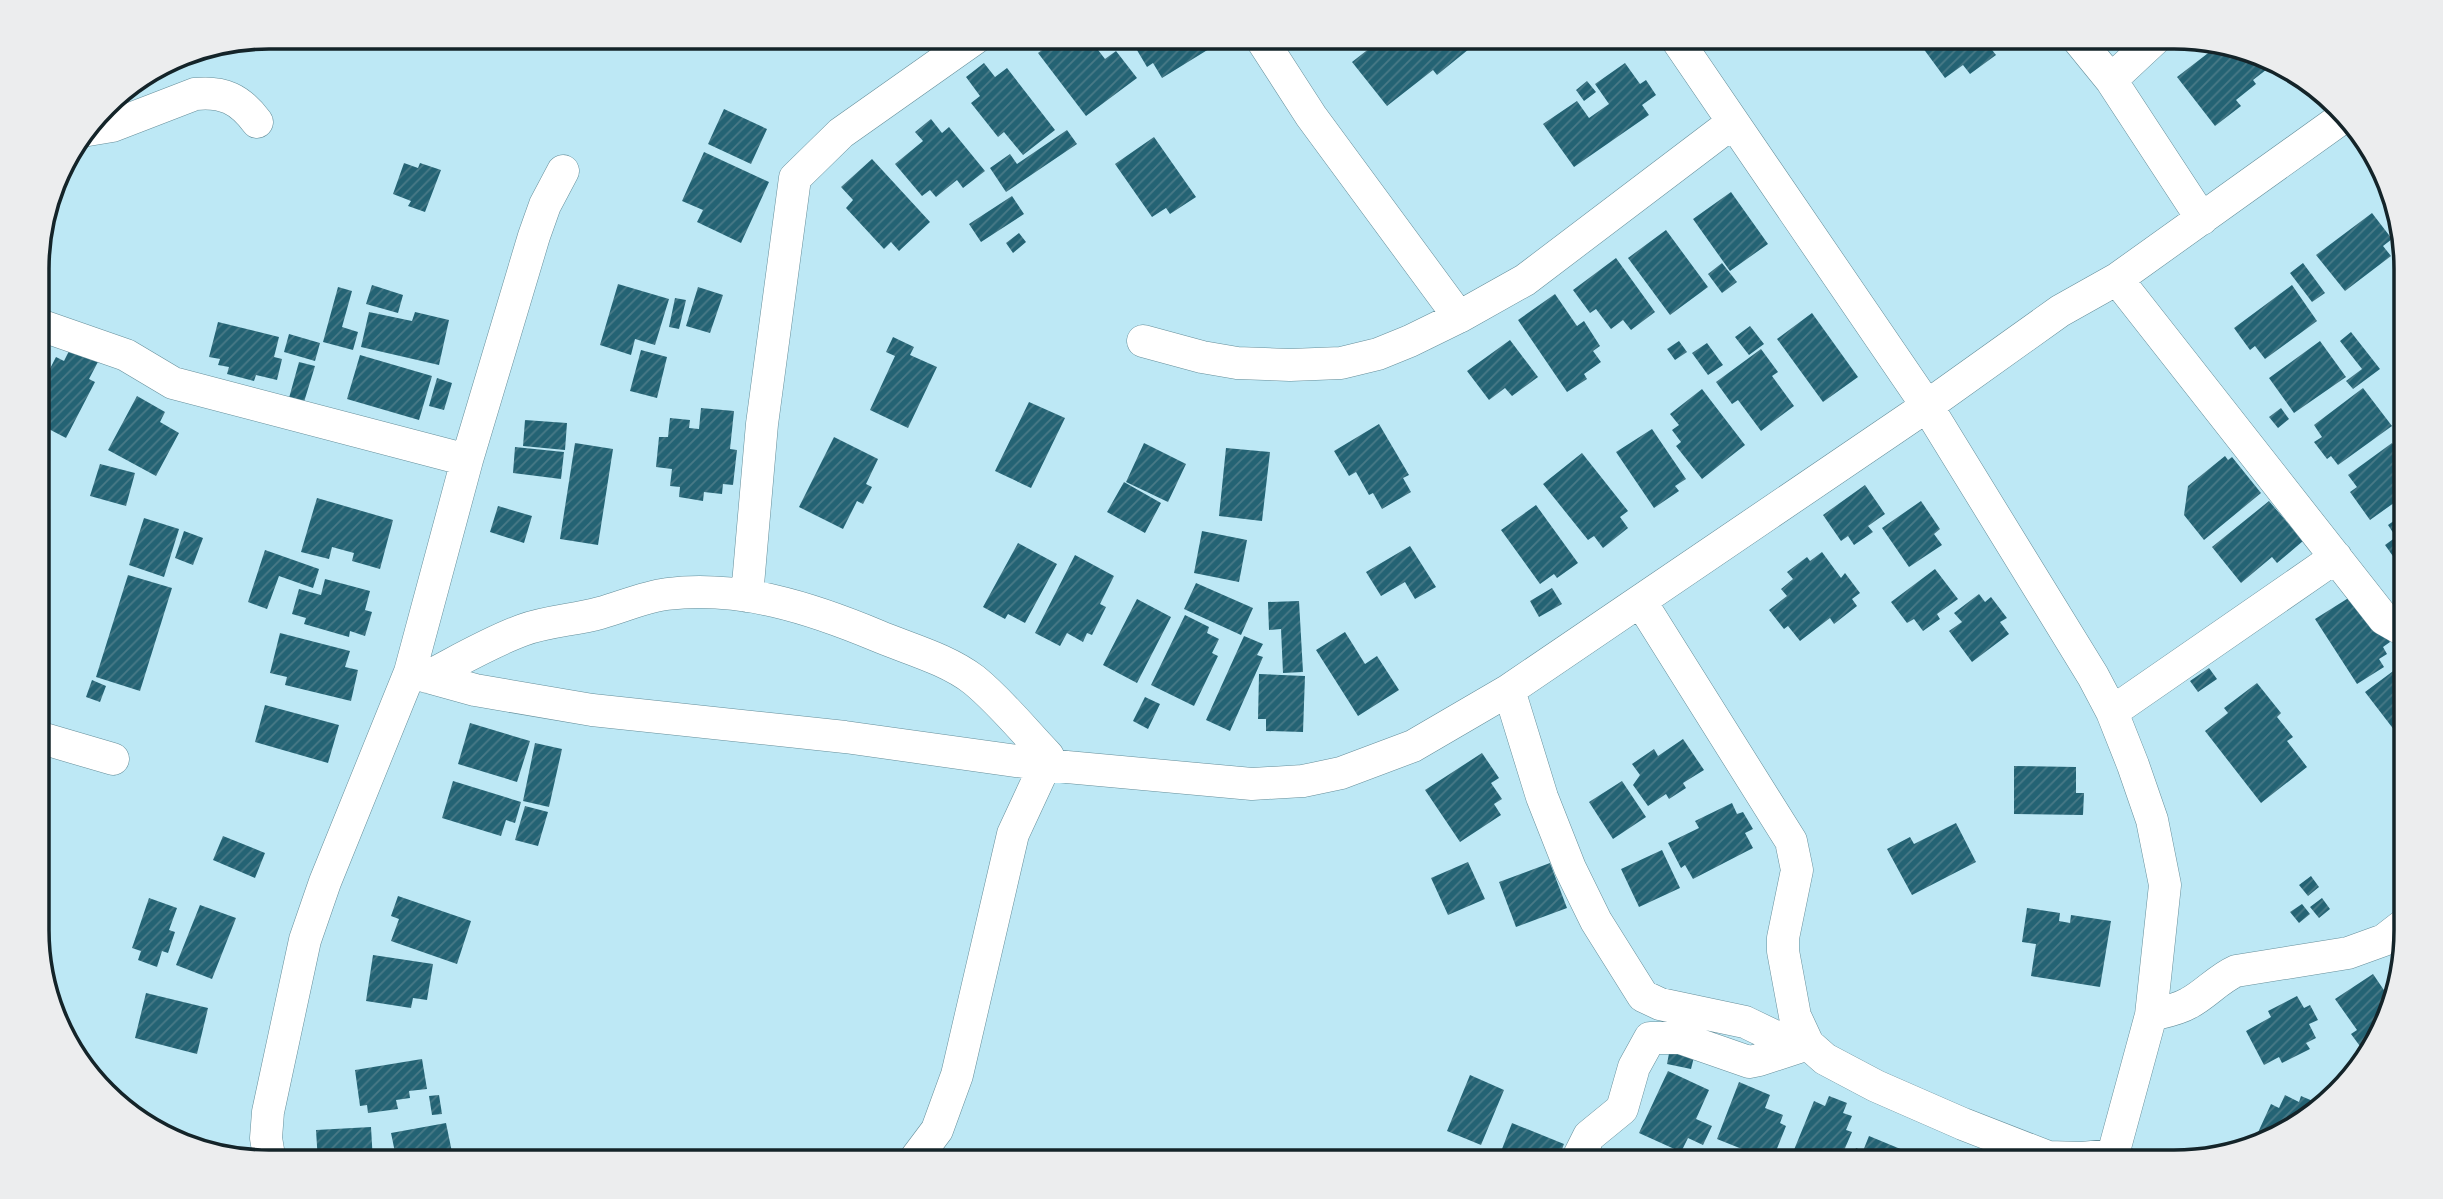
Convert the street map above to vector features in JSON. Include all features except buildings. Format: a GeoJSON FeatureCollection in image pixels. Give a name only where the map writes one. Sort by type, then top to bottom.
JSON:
{"type":"FeatureCollection","features":[{"type":"Feature","properties":{"kind":"street"},"geometry":{"type":"LineString","coordinates":[[747,596],[762,424],[795,178],[841,133],[960,49]]}},
{"type":"Feature","properties":{"kind":"street"},"geometry":{"type":"LineString","coordinates":[[1268,49],[1311,116],[1460,317]]}},
{"type":"Feature","properties":{"kind":"street"},"geometry":{"type":"LineString","coordinates":[[1683,49],[1927,406],[2093,676],[2112,712],[2152,820],[2165,886],[2151,1015],[2117,1150]]}},
{"type":"Feature","properties":{"kind":"street"},"geometry":{"type":"LineString","coordinates":[[2086,49],[2111,80],[2202,219]]}},
{"type":"Feature","properties":{"kind":"street"},"geometry":{"type":"LineString","coordinates":[[2111,80],[2144,49]]}},
{"type":"Feature","properties":{"kind":"street"},"geometry":{"type":"LineString","coordinates":[[101,128],[194,94],[204,93],[230,96],[240,102],[257,122]]}},
{"type":"Feature","properties":{"kind":"street"},"geometry":{"type":"LineString","coordinates":[[419,674],[499,695],[592,710],[1252,784],[1303,781],[1341,774],[1413,746],[1509,690],[1927,406],[2060,311],[2117,279],[2337,122]]}},
{"type":"Feature","properties":{"kind":"street"},"geometry":{"type":"LineString","coordinates":[[1143,341],[1202,357],[1237,363],[1341,363],[1378,354],[1460,317],[1525,280],[1732,123]]}},
{"type":"Feature","properties":{"kind":"street"},"geometry":{"type":"LineString","coordinates":[[268,1150],[268,1112],[304,940],[325,882],[419,674],[467,460],[545,205],[562,171]]}},
{"type":"Feature","properties":{"kind":"street"},"geometry":{"type":"LineString","coordinates":[[2117,279],[2384,619],[2394,626]]}},
{"type":"Feature","properties":{"kind":"street"},"geometry":{"type":"LineString","coordinates":[[49,328],[127,355],[173,383],[467,460]]}},
{"type":"Feature","properties":{"kind":"street"},"geometry":{"type":"LineString","coordinates":[[2112,712],[2336,557]]}},
{"type":"Feature","properties":{"kind":"street"},"geometry":{"type":"LineString","coordinates":[[419,674],[522,630],[598,614],[668,594],[703,593],[776,599],[806,608],[951,666],[975,681],[1047,761]]}},
{"type":"Feature","properties":{"kind":"street"},"geometry":{"type":"LineString","coordinates":[[1641,602],[1791,841],[1797,870],[1783,938],[1783,951],[1802,1046]]}},
{"type":"Feature","properties":{"kind":"street"},"geometry":{"type":"LineString","coordinates":[[1509,690],[1542,797],[1570,868],[1596,921],[1643,996],[1660,1004],[1745,1022],[1802,1046],[1877,1086],[2028,1150]]}},
{"type":"Feature","properties":{"kind":"street"},"geometry":{"type":"LineString","coordinates":[[49,740],[113,759]]}},
{"type":"Feature","properties":{"kind":"street"},"geometry":{"type":"LineString","coordinates":[[922,1150],[937,1130],[957,1074],[1013,834],[1047,761]]}},
{"type":"Feature","properties":{"kind":"street"},"geometry":{"type":"LineString","coordinates":[[2151,1015],[2188,1004],[2225,976],[2236,971],[2348,953],[2384,940],[2394,932]]}},
{"type":"Feature","properties":{"kind":"street"},"geometry":{"type":"LineString","coordinates":[[1582,1150],[1589,1136],[1622,1109],[1634,1067],[1650,1038],[1680,1038],[1749,1062],[1802,1046]]}}]}
